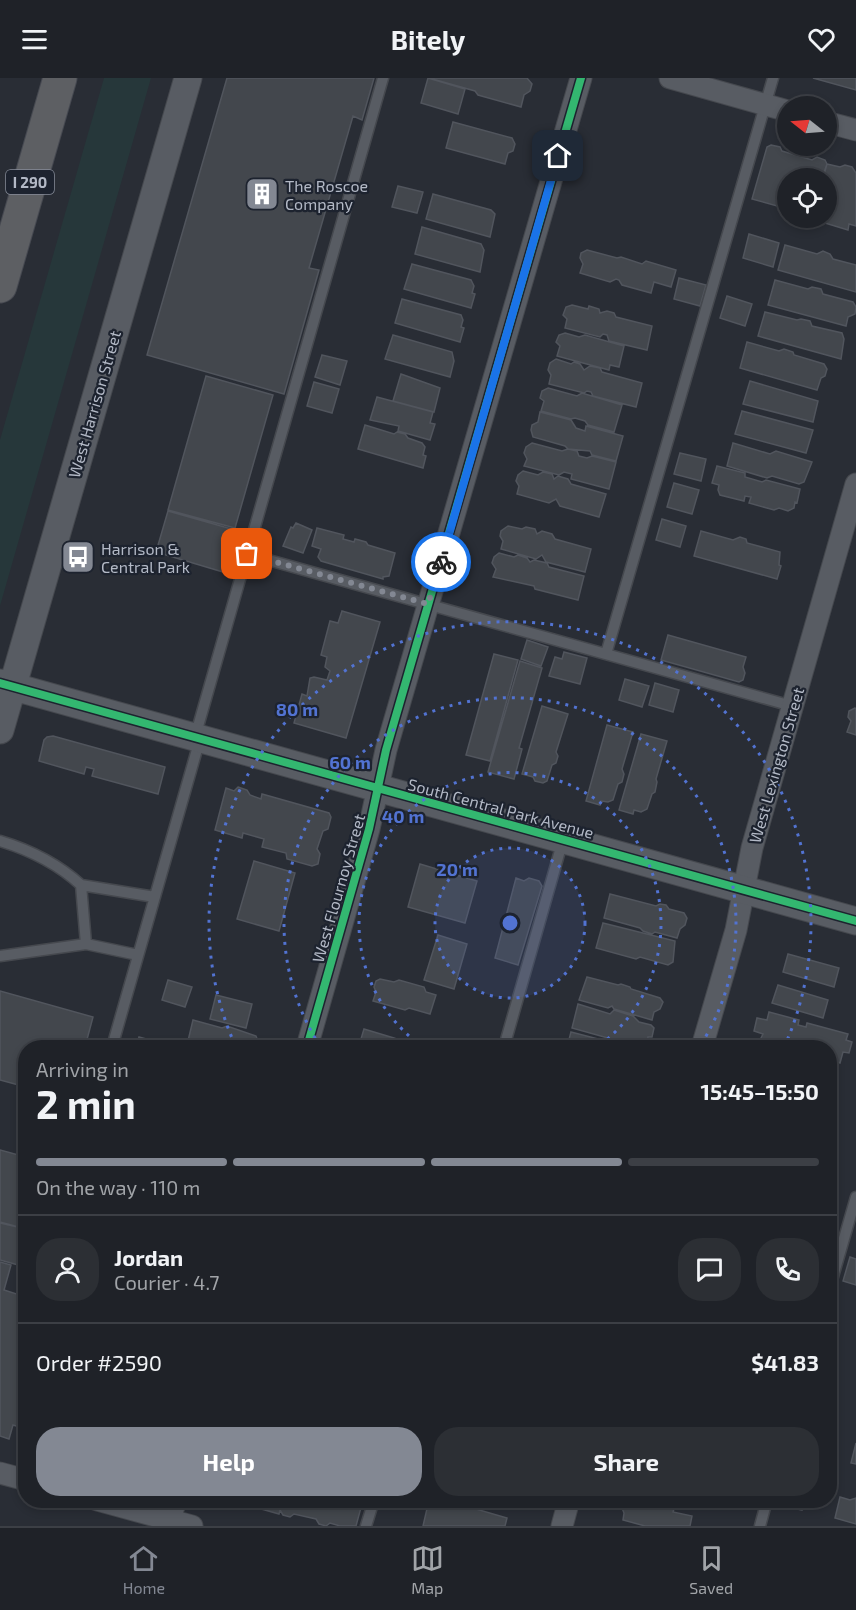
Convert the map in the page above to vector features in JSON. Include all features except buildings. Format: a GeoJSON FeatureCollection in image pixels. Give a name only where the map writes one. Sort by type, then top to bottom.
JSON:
{"type":"FeatureCollection","features":[{"type":"Feature","properties":{"kind":"highway","name":"I 290"},"geometry":{"type":"LineString","coordinates":[[0,286],[60,78]]}},
{"type":"Feature","properties":{"kind":"street","name":"West Harrison Street"},"geometry":{"type":"LineString","coordinates":[[0,730],[6,685],[188,78]]}},
{"type":"Feature","properties":{"kind":"street","name":"West Flournoy Street"},"geometry":{"type":"LineString","coordinates":[[309,1040],[369,829],[386,750],[581,78]]}},
{"type":"Feature","properties":{"kind":"street"},"geometry":{"type":"LineString","coordinates":[[670,78],[777,108]]}},
{"type":"Feature","properties":{"kind":"street"},"geometry":{"type":"LineString","coordinates":[[837,125],[856,130]]}},
{"type":"Feature","properties":{"kind":"street","name":"West Lexington Street"},"geometry":{"type":"LineString","coordinates":[[704,1040],[736,930],[752,848],[856,484]]}},
{"type":"Feature","properties":{"kind":"street","name":"South Central Park Avenue"},"geometry":{"type":"LineString","coordinates":[[6,685],[856,921]]}},
{"type":"Feature","properties":{"kind":"street"},"geometry":{"type":"LineString","coordinates":[[0,1473],[18,1478]]}},
{"type":"Feature","properties":{"kind":"street"},"geometry":{"type":"LineString","coordinates":[[121,1508],[167,1523],[192,1526]]}},
{"type":"Feature","properties":{"kind":"street"},"geometry":{"type":"LineString","coordinates":[[167,1523],[174,1508]]}},
{"type":"Feature","properties":{"kind":"street"},"geometry":{"type":"LineString","coordinates":[[562,1526],[567,1508]]}},
{"type":"Feature","properties":{"kind":"lane"},"geometry":{"type":"LineString","coordinates":[[114,1040],[155,897],[247,554],[383,78]]}},
{"type":"Feature","properties":{"kind":"lane"},"geometry":{"type":"LineString","coordinates":[[606,654],[773,78]]}},
{"type":"Feature","properties":{"kind":"lane"},"geometry":{"type":"LineString","coordinates":[[247,554],[792,706]]}},
{"type":"Feature","properties":{"kind":"lane"},"geometry":{"type":"LineString","coordinates":[[506,1040],[564,840]]}},
{"type":"Feature","properties":{"kind":"lane"},"geometry":{"type":"LineString","coordinates":[[0,842],[16,846],[59,866],[81,885],[155,897]]}},
{"type":"Feature","properties":{"kind":"lane"},"geometry":{"type":"LineString","coordinates":[[81,885],[86,944]]}},
{"type":"Feature","properties":{"kind":"lane"},"geometry":{"type":"LineString","coordinates":[[0,956],[86,944],[138,955]]}},
{"type":"Feature","properties":{"kind":"lane"},"geometry":{"type":"LineString","coordinates":[[837,1263],[856,1197]]}},
{"type":"Feature","properties":{"kind":"lane"},"geometry":{"type":"LineString","coordinates":[[366,1526],[372,1508]]}},
{"type":"Feature","properties":{"kind":"lane"},"geometry":{"type":"LineString","coordinates":[[760,1526],[765,1508]]}},
{"type":"Feature","properties":{"kind":"shaded area"},"geometry":{"type":"Polygon","coordinates":[[[104,78],[151,78],[0,606],[0,440],[104,78]]]}},
{"type":"Feature","properties":{"kind":"cycle path"},"geometry":{"type":"LineString","coordinates":[[309,1040],[369,829],[386,750],[581,78]]}},
{"type":"Feature","properties":{"kind":"cycle path"},"geometry":{"type":"LineString","coordinates":[[0,683],[856,921]]}},
{"type":"Feature","properties":{"kind":"way so far"},"geometry":{"type":"LineString","coordinates":[[247,554],[428,604],[441,562]]}},
{"type":"Feature","properties":{"kind":"place","name":"The Roscoe Company"},"geometry":{"type":"Point","coordinates":[262,194]}},
{"type":"Feature","properties":{"kind":"place","name":"Harrison & Central Park"},"geometry":{"type":"Point","coordinates":[78,557]}},
{"type":"Feature","properties":{"kind":"route"},"geometry":{"type":"LineString","coordinates":[[441,562],[558,156]]}}]}
